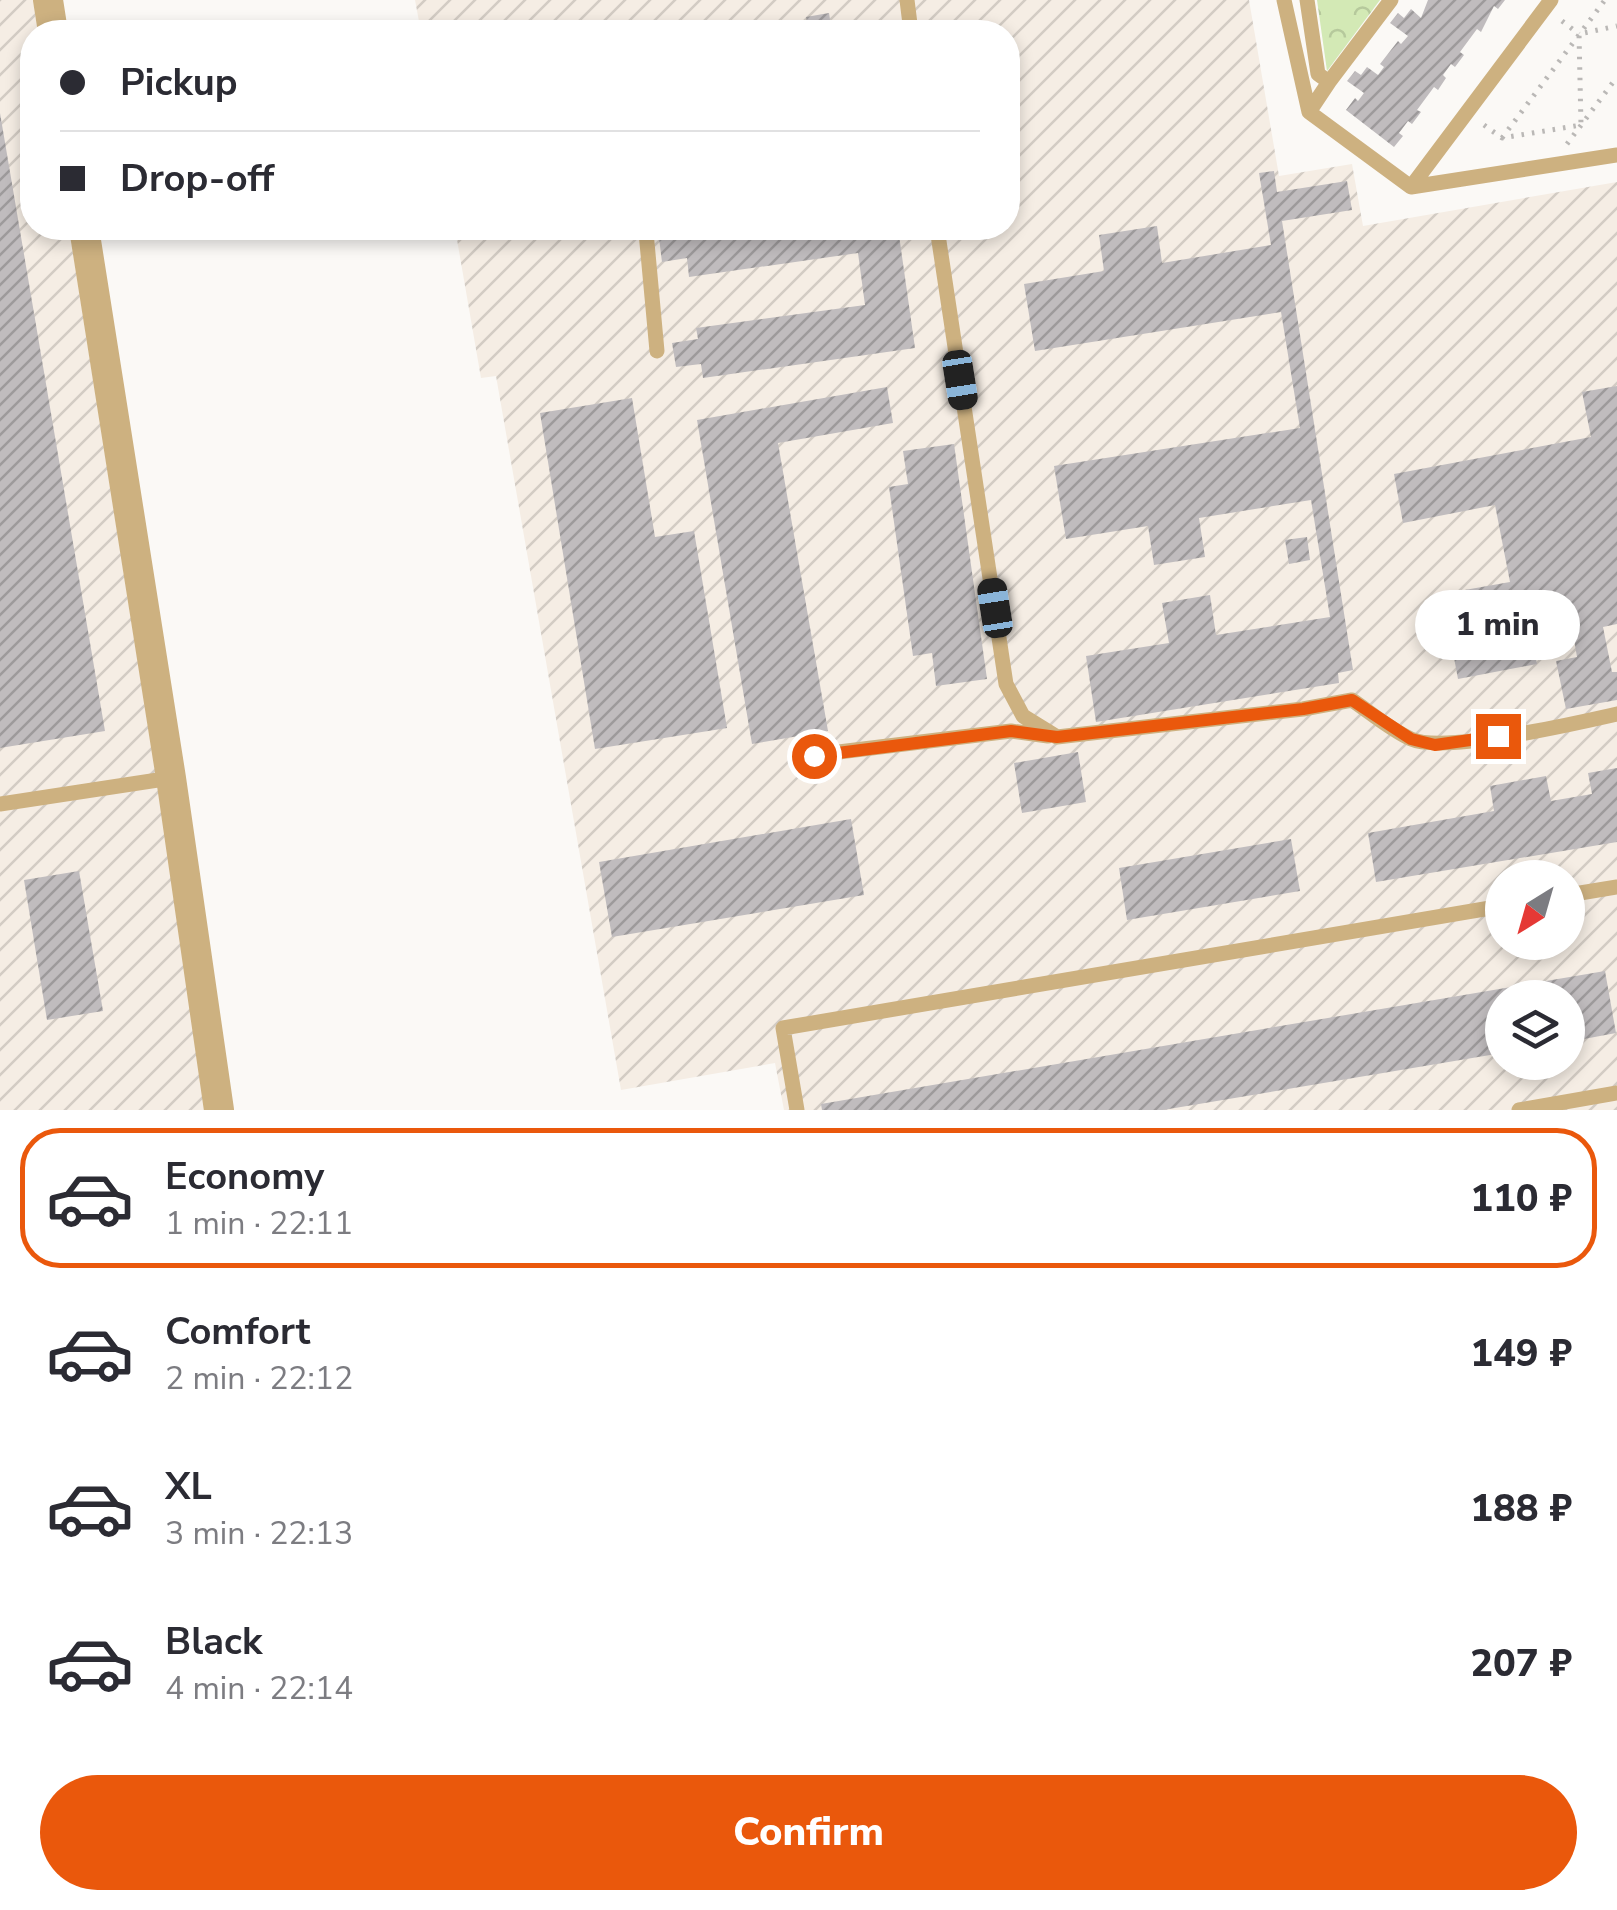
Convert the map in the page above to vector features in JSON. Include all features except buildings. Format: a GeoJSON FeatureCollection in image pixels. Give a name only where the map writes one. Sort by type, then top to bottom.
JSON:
{"type":"FeatureCollection","features":[{"type":"Feature","properties":{"kind":"street"},"geometry":{"type":"LineString","coordinates":[[86,240],[219,1110]]}},
{"type":"Feature","properties":{"kind":"lane"},"geometry":{"type":"LineString","coordinates":[[1284,0],[1309,112],[1411,188],[1617,155]]}},
{"type":"Feature","properties":{"kind":"lane"},"geometry":{"type":"LineString","coordinates":[[1307,0],[1318,74],[1328,82]]}},
{"type":"Feature","properties":{"kind":"lane"},"geometry":{"type":"LineString","coordinates":[[1309,112],[1391,0]]}},
{"type":"Feature","properties":{"kind":"lane"},"geometry":{"type":"LineString","coordinates":[[1411,188],[1551,0]]}},
{"type":"Feature","properties":{"kind":"lane"},"geometry":{"type":"LineString","coordinates":[[647,240],[657,352]]}},
{"type":"Feature","properties":{"kind":"lane"},"geometry":{"type":"LineString","coordinates":[[939,240],[1006,684],[1023,716],[1057,737]]}},
{"type":"Feature","properties":{"kind":"lane"},"geometry":{"type":"LineString","coordinates":[[814,756],[1011,731],[1057,737],[1352,700],[1411,739],[1435,745],[1561,727],[1617,714]]}},
{"type":"Feature","properties":{"kind":"lane"},"geometry":{"type":"LineString","coordinates":[[0,804],[171,778]]}},
{"type":"Feature","properties":{"kind":"lane"},"geometry":{"type":"LineString","coordinates":[[1585,893],[1617,887]]}},
{"type":"Feature","properties":{"kind":"lane"},"geometry":{"type":"LineString","coordinates":[[797,1110],[783,1028],[1485,909]]}},
{"type":"Feature","properties":{"kind":"lane"},"geometry":{"type":"LineString","coordinates":[[1519,1110],[1617,1093]]}},
{"type":"Feature","properties":{"kind":"path"},"geometry":{"type":"LineString","coordinates":[[1502,138],[1605,0]]}},
{"type":"Feature","properties":{"kind":"path"},"geometry":{"type":"LineString","coordinates":[[1579,34],[1617,26]]}},
{"type":"Feature","properties":{"kind":"path"},"geometry":{"type":"LineString","coordinates":[[1579,34],[1581,125]]}},
{"type":"Feature","properties":{"kind":"path"},"geometry":{"type":"LineString","coordinates":[[1551,166],[1617,77]]}},
{"type":"Feature","properties":{"kind":"path"},"geometry":{"type":"LineString","coordinates":[[1467,113],[1502,138],[1581,125]]}},
{"type":"Feature","properties":{"kind":"shaded area"},"geometry":{"type":"Polygon","coordinates":[[[0,0],[33,0],[36,20],[20,20],[20,240],[71,240],[209,1110],[0,1110],[0,0]]]}},
{"type":"Feature","properties":{"kind":"shaded area"},"geometry":{"type":"Polygon","coordinates":[[[415,0],[1249,0],[1279,176],[1352,164],[1363,226],[1617,182],[1617,1110],[784,1110],[775,1063],[621,1090],[496,376],[481,378],[457,240],[1020,240],[1020,20],[419,20],[415,0]]]}},
{"type":"Feature","properties":{"kind":"green space"},"geometry":{"type":"Polygon","coordinates":[[[1317,0],[1380,0],[1327,71],[1317,0]]]}},
{"type":"Feature","properties":{"kind":"route"},"geometry":{"type":"LineString","coordinates":[[814,756],[1011,731],[1057,737],[1352,700],[1411,739],[1435,745],[1498,736]]}}]}
